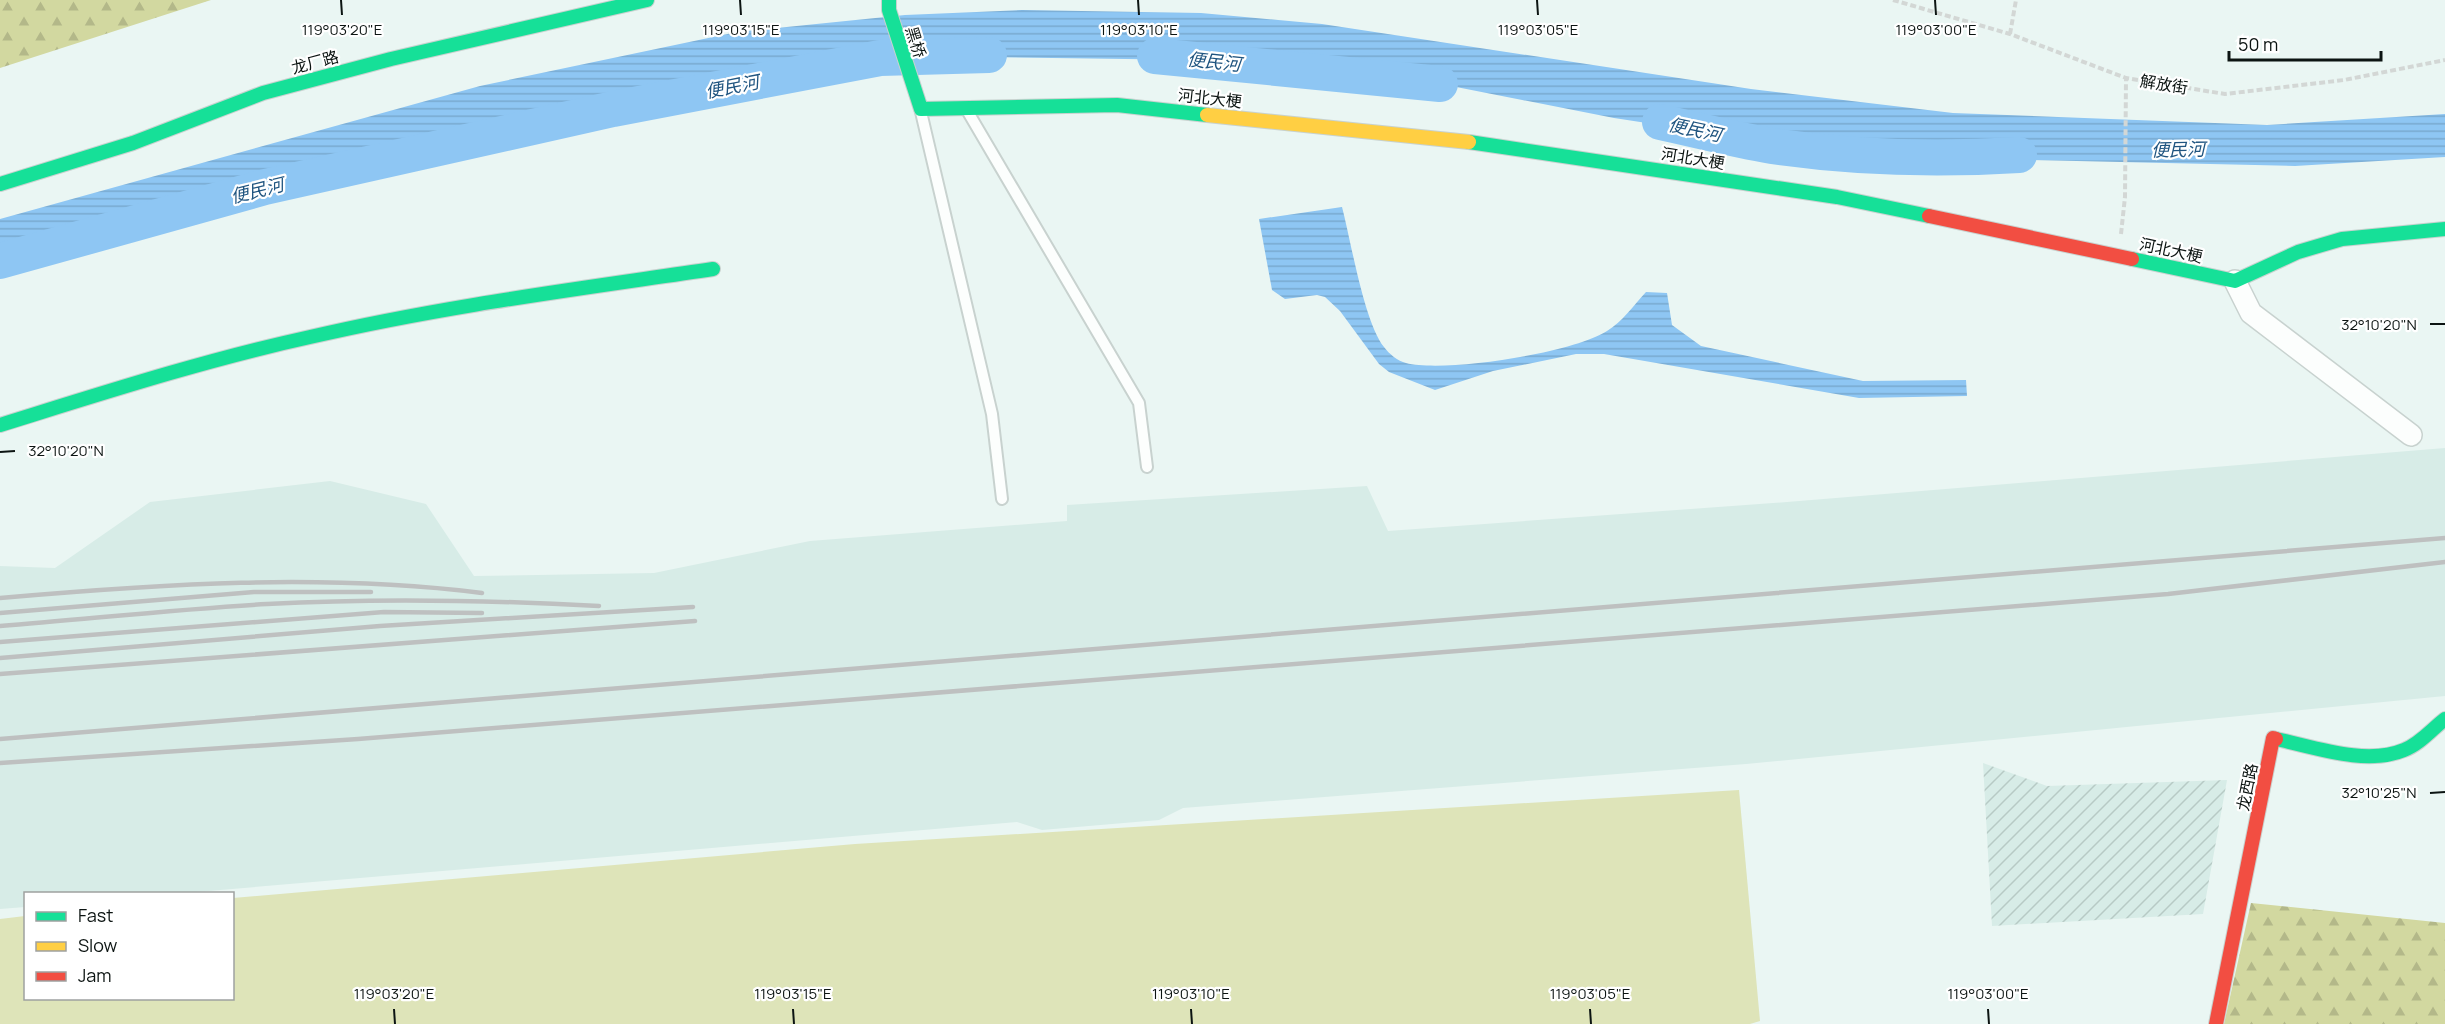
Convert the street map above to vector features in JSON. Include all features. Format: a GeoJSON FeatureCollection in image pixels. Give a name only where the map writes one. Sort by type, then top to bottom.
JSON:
{"type":"FeatureCollection","features":[{"type":"Feature","properties":{"kind":"street","name":"龙厂路"},"geometry":{"type":"LineString","coordinates":[[0,184],[133,143],[263,93],[391,59],[647,0]]}},
{"type":"Feature","properties":{"kind":"street","name":"黑桥"},"geometry":{"type":"LineString","coordinates":[[889,5],[921,109]]}},
{"type":"Feature","properties":{"kind":"street","name":"河北大梗"},"geometry":{"type":"LineString","coordinates":[[921,109],[1117,105],[1512,147],[1837,197],[2235,281]]}},
{"type":"Feature","properties":{"kind":"street"},"geometry":{"type":"LineString","coordinates":[[2410,435],[2251,313],[2235,281],[2298,252],[2342,239],[2445,229]]}},
{"type":"Feature","properties":{"kind":"street"},"geometry":{"type":"LineString","coordinates":[[0,425],[156,377],[353,327],[503,300],[713,269]]}},
{"type":"Feature","properties":{"kind":"street","name":"龙西路"},"geometry":{"type":"LineString","coordinates":[[2216,1024],[2273,738],[2341,753],[2385,755],[2405,750],[2445,719]]}},
{"type":"Feature","properties":{"kind":"lane"},"geometry":{"type":"LineString","coordinates":[[966,108],[1139,403],[1147,467]]}},
{"type":"Feature","properties":{"kind":"lane"},"geometry":{"type":"LineString","coordinates":[[921,109],[992,414],[1002,499]]}},
{"type":"Feature","properties":{"kind":"path","name":"解放街"},"geometry":{"type":"LineString","coordinates":[[1893,0],[2010,34],[2126,78],[2225,94],[2344,80],[2445,60]]}},
{"type":"Feature","properties":{"kind":"path"},"geometry":{"type":"LineString","coordinates":[[2010,34],[2016,0]]}},
{"type":"Feature","properties":{"kind":"path"},"geometry":{"type":"LineString","coordinates":[[2119,256],[2125,197],[2126,78]]}},
{"type":"Feature","properties":{"kind":"shaded area"},"geometry":{"type":"Polygon","coordinates":[[[2445,448],[2445,696],[1746,764],[1183,808],[1159,820],[1042,830],[1017,822],[197,892],[24,892],[24,907],[0,909],[0,566],[55,568],[150,502],[330,481],[426,504],[474,576],[654,573],[810,541],[1067,521],[1067,505],[1367,486],[1388,531],[1787,502],[2445,448]]]}},
{"type":"Feature","properties":{"kind":"shaded area"},"geometry":{"type":"Polygon","coordinates":[[[1983,763],[2047,786],[2227,780],[2203,914],[1992,926],[1983,763]]]}},
{"type":"Feature","properties":{"kind":"green space"},"geometry":{"type":"Polygon","coordinates":[[[0,0],[211,0],[0,68],[0,0]]]}},
{"type":"Feature","properties":{"kind":"green space"},"geometry":{"type":"Polygon","coordinates":[[[1739,790],[1760,1021],[1750,1024],[0,1024],[0,919],[24,916],[24,1000],[234,1000],[234,898],[855,844],[1739,790]]]}},
{"type":"Feature","properties":{"kind":"green space"},"geometry":{"type":"Polygon","coordinates":[[[2251,903],[2445,923],[2445,1024],[2224,1024],[2251,903]]]}},
{"type":"Feature","properties":{"kind":"water"},"geometry":{"type":"Polygon","coordinates":[[[1022,10],[1201,13],[1322,24],[1751,89],[1953,113],[2267,125],[2445,114],[2445,157],[2295,166],[1984,159],[1897,154],[1699,131],[1614,118],[1446,85],[1299,68],[1198,60],[913,56],[844,59],[633,96],[316,173],[0,260],[0,219],[480,86],[737,32],[905,15],[1022,10]]]}},
{"type":"Feature","properties":{"kind":"water"},"geometry":{"type":"Polygon","coordinates":[[[1342,207],[1370,319],[1386,350],[1406,363],[1449,365],[1478,363],[1567,347],[1607,331],[1623,318],[1646,292],[1667,293],[1672,325],[1701,346],[1863,381],[1966,380],[1967,396],[1859,398],[1604,354],[1576,354],[1493,371],[1435,390],[1389,372],[1379,364],[1340,311],[1325,297],[1317,295],[1285,299],[1272,290],[1259,219],[1342,207]]]}},
{"type":"Feature","properties":{"kind":"waterway","name":"便民河"},"geometry":{"type":"LineString","coordinates":[[0,261],[265,187],[613,109],[880,58],[989,55]]}},
{"type":"Feature","properties":{"kind":"waterway","name":"便民河"},"geometry":{"type":"LineString","coordinates":[[1155,56],[1440,84]]}},
{"type":"Feature","properties":{"kind":"waterway","name":"便民河"},"geometry":{"type":"LineString","coordinates":[[1660,122],[1758,144],[1834,153],[1926,158],[2019,155]]}},
{"type":"Feature","properties":{"kind":"railway"},"geometry":{"type":"LineString","coordinates":[[0,739],[2445,538]]}},
{"type":"Feature","properties":{"kind":"railway"},"geometry":{"type":"LineString","coordinates":[[0,763],[358,739],[2168,594],[2445,562]]}},
{"type":"Feature","properties":{"kind":"railway"},"geometry":{"type":"LineString","coordinates":[[0,598],[121,588],[301,582],[361,583],[482,593]]}},
{"type":"Feature","properties":{"kind":"railway"},"geometry":{"type":"LineString","coordinates":[[0,613],[254,592],[371,592]]}},
{"type":"Feature","properties":{"kind":"railway"},"geometry":{"type":"LineString","coordinates":[[0,626],[309,602],[433,600],[599,606]]}},
{"type":"Feature","properties":{"kind":"railway"},"geometry":{"type":"LineString","coordinates":[[0,658],[380,626],[693,607]]}},
{"type":"Feature","properties":{"kind":"railway"},"geometry":{"type":"LineString","coordinates":[[0,642],[384,612],[482,613]]}},
{"type":"Feature","properties":{"kind":"railway"},"geometry":{"type":"LineString","coordinates":[[0,674],[695,621]]}},
{"type":"Feature","properties":{"kind":"traffic: fast"},"geometry":{"type":"LineString","coordinates":[[0,184],[133,143],[263,93],[391,59],[647,0]]}},
{"type":"Feature","properties":{"kind":"traffic: fast"},"geometry":{"type":"LineString","coordinates":[[889,0],[889,10],[921,109],[1117,105],[1207,115]]}},
{"type":"Feature","properties":{"kind":"traffic: fast"},"geometry":{"type":"LineString","coordinates":[[1469,142],[1837,197],[1929,216]]}},
{"type":"Feature","properties":{"kind":"traffic: fast"},"geometry":{"type":"LineString","coordinates":[[2132,259],[2235,281],[2298,252],[2342,239],[2445,229]]}},
{"type":"Feature","properties":{"kind":"traffic: fast"},"geometry":{"type":"LineString","coordinates":[[0,425],[193,367],[360,326],[511,299],[713,269]]}},
{"type":"Feature","properties":{"kind":"traffic: fast"},"geometry":{"type":"LineString","coordinates":[[2276,739],[2340,754],[2373,756],[2404,750],[2426,736],[2445,719]]}},
{"type":"Feature","properties":{"kind":"traffic: slow"},"geometry":{"type":"LineString","coordinates":[[1207,115],[1469,142]]}},
{"type":"Feature","properties":{"kind":"traffic: jam"},"geometry":{"type":"LineString","coordinates":[[1929,216],[2132,259]]}},
{"type":"Feature","properties":{"kind":"traffic: jam"},"geometry":{"type":"LineString","coordinates":[[2216,1024],[2273,738],[2276,739]]}}]}
